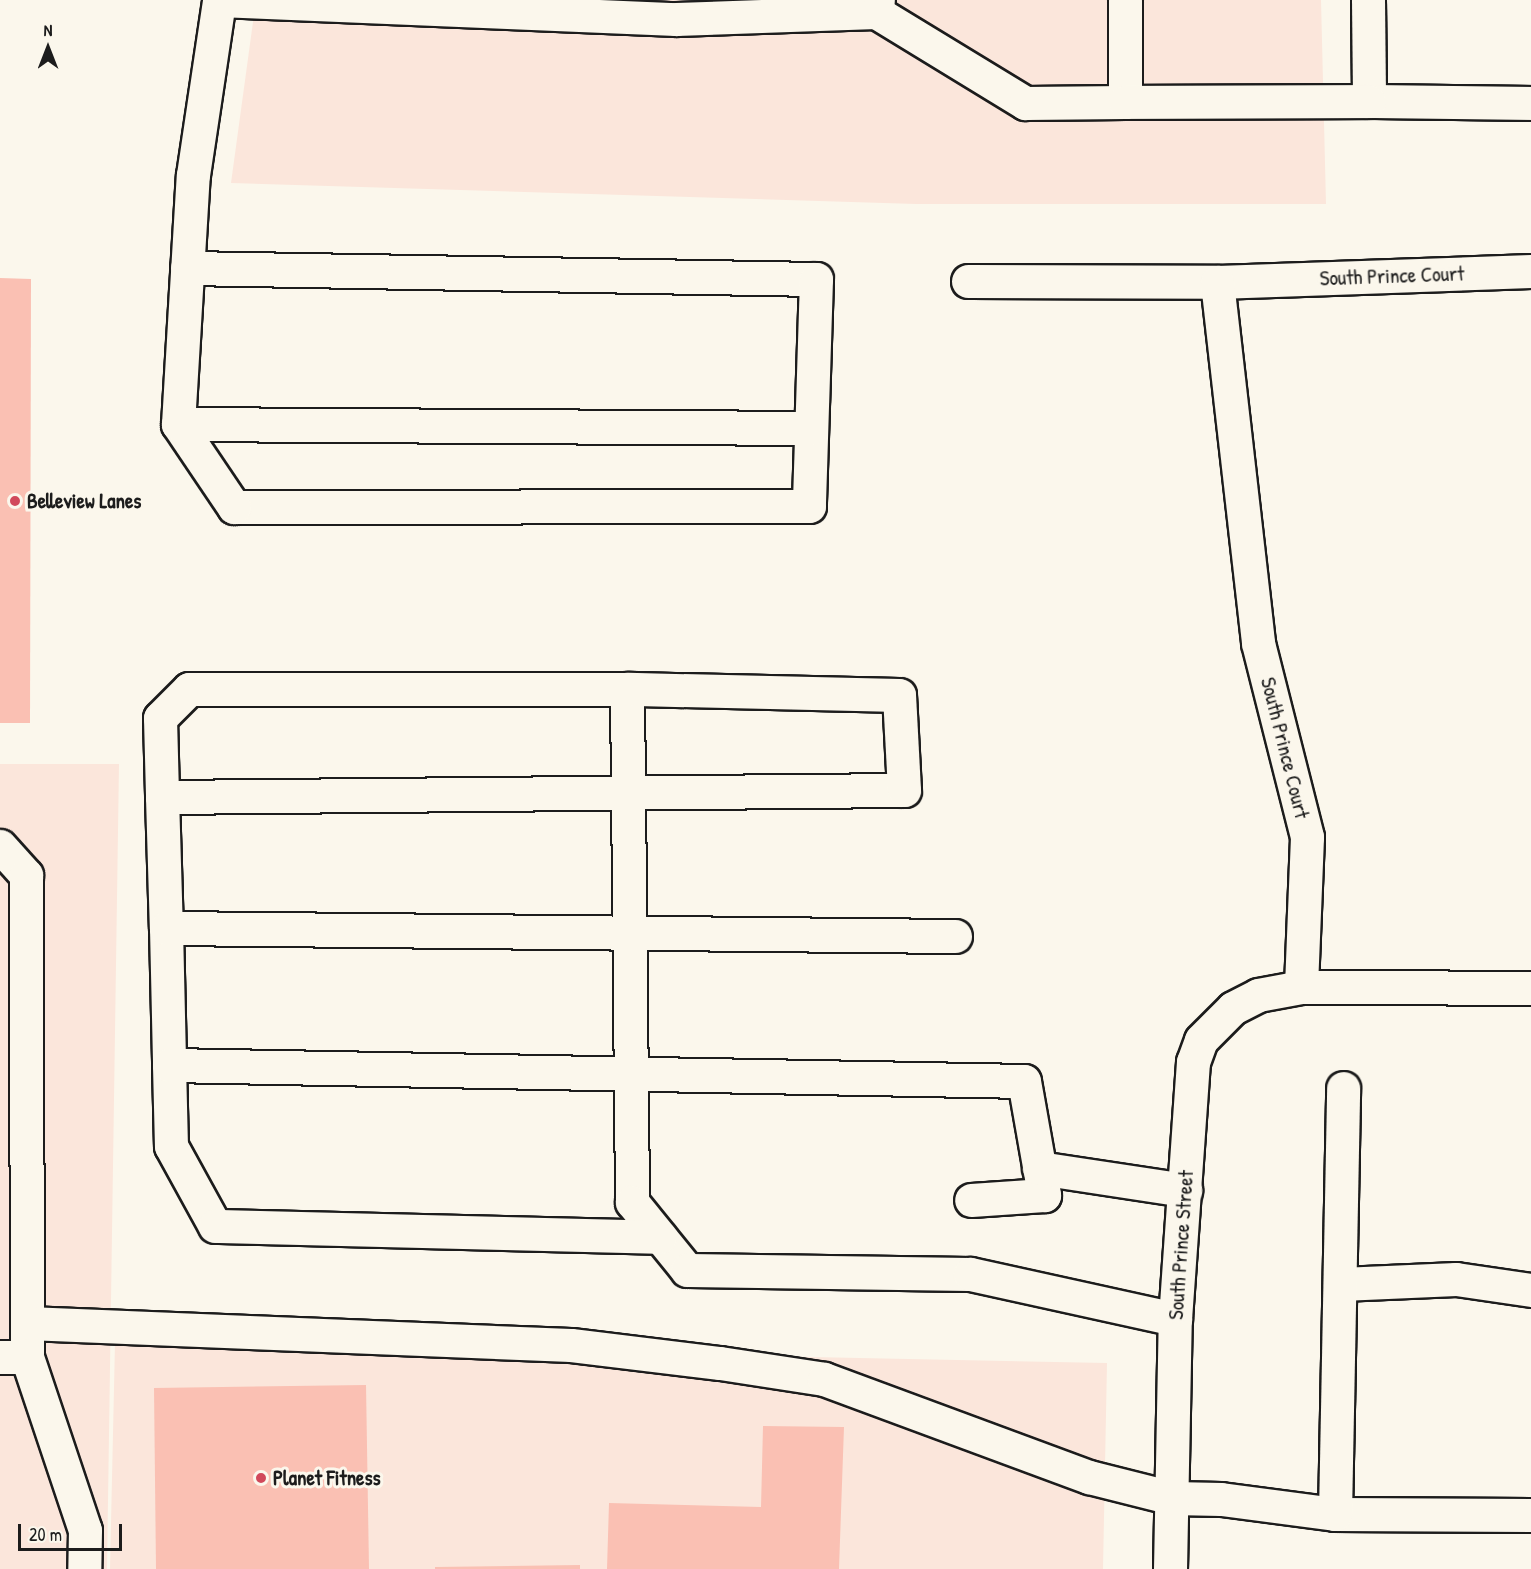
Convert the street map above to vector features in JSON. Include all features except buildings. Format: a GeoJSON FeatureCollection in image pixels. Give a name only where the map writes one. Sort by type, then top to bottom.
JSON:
{"type":"FeatureCollection","features":[{"type":"Feature","properties":{"kind":"street"},"geometry":{"type":"LineString","coordinates":[[188,268],[816,279],[809,506],[234,507],[178,424],[193,176],[219,0],[676,19],[877,6],[1025,103],[1369,101],[1531,104]]}},
{"type":"Feature","properties":{"kind":"street"},"geometry":{"type":"LineString","coordinates":[[1125,0],[1125,102]]}},
{"type":"Feature","properties":{"kind":"street"},"geometry":{"type":"LineString","coordinates":[[1368,0],[1369,101]]}},
{"type":"Feature","properties":{"kind":"street","name":"South Prince Court"},"geometry":{"type":"LineString","coordinates":[[968,281],[1217,282],[1531,272]]}},
{"type":"Feature","properties":{"kind":"street","name":"South Prince Court"},"geometry":{"type":"LineString","coordinates":[[1217,282],[1258,643],[1307,837],[1301,987]]}},
{"type":"Feature","properties":{"kind":"street"},"geometry":{"type":"LineString","coordinates":[[178,424],[811,428]]}},
{"type":"Feature","properties":{"kind":"street"},"geometry":{"type":"LineString","coordinates":[[162,797],[628,795],[904,790],[899,695],[627,689],[189,689],[160,718],[162,797],[166,928],[171,1146],[215,1226],[660,1237]]}},
{"type":"Feature","properties":{"kind":"street"},"geometry":{"type":"LineString","coordinates":[[627,689],[632,1202],[687,1270],[970,1274],[1175,1318]]}},
{"type":"Feature","properties":{"kind":"street"},"geometry":{"type":"LineString","coordinates":[[0,846],[26,875],[27,1323],[14,1357],[85,1530],[84,1569]]}},
{"type":"Feature","properties":{"kind":"street"},"geometry":{"type":"LineString","coordinates":[[166,928],[955,936]]}},
{"type":"Feature","properties":{"kind":"street"},"geometry":{"type":"LineString","coordinates":[[1301,987],[1531,988]]}},
{"type":"Feature","properties":{"kind":"street","name":"South Prince Street"},"geometry":{"type":"LineString","coordinates":[[1170,1569],[1175,1318],[1193,1062],[1201,1040],[1233,1008],[1258,996],[1301,987]]}},
{"type":"Feature","properties":{"kind":"street"},"geometry":{"type":"LineString","coordinates":[[169,1065],[1024,1081],[1044,1195],[971,1200]]}},
{"type":"Feature","properties":{"kind":"street"},"geometry":{"type":"LineString","coordinates":[[1335,1514],[1343,1088]]}},
{"type":"Feature","properties":{"kind":"street"},"geometry":{"type":"LineString","coordinates":[[1039,1168],[1185,1190]]}},
{"type":"Feature","properties":{"kind":"street"},"geometry":{"type":"LineString","coordinates":[[1341,1284],[1456,1279],[1531,1290]]}},
{"type":"Feature","properties":{"kind":"street"},"geometry":{"type":"LineString","coordinates":[[27,1323],[571,1345],[824,1379],[1089,1478],[1172,1498],[1221,1499],[1335,1514],[1531,1515]]}},
{"type":"Feature","properties":{"kind":"shaded area"},"geometry":{"type":"Polygon","coordinates":[[[256,0],[1321,0],[1326,204],[916,204],[231,183],[256,0]]]}},
{"type":"Feature","properties":{"kind":"shaded area"},"geometry":{"type":"Polygon","coordinates":[[[0,764],[119,764],[107,1569],[0,1569],[0,764]]]}},
{"type":"Feature","properties":{"kind":"shaded area"},"geometry":{"type":"Polygon","coordinates":[[[115,1343],[1107,1363],[1103,1569],[110,1569],[115,1343]]]}},
{"type":"Feature","properties":{"kind":"place","name":"Belleview Lanes"},"geometry":{"type":"Point","coordinates":[15,501]}},
{"type":"Feature","properties":{"kind":"place","name":"Planet Fitness"},"geometry":{"type":"Point","coordinates":[261,1478]}}]}
